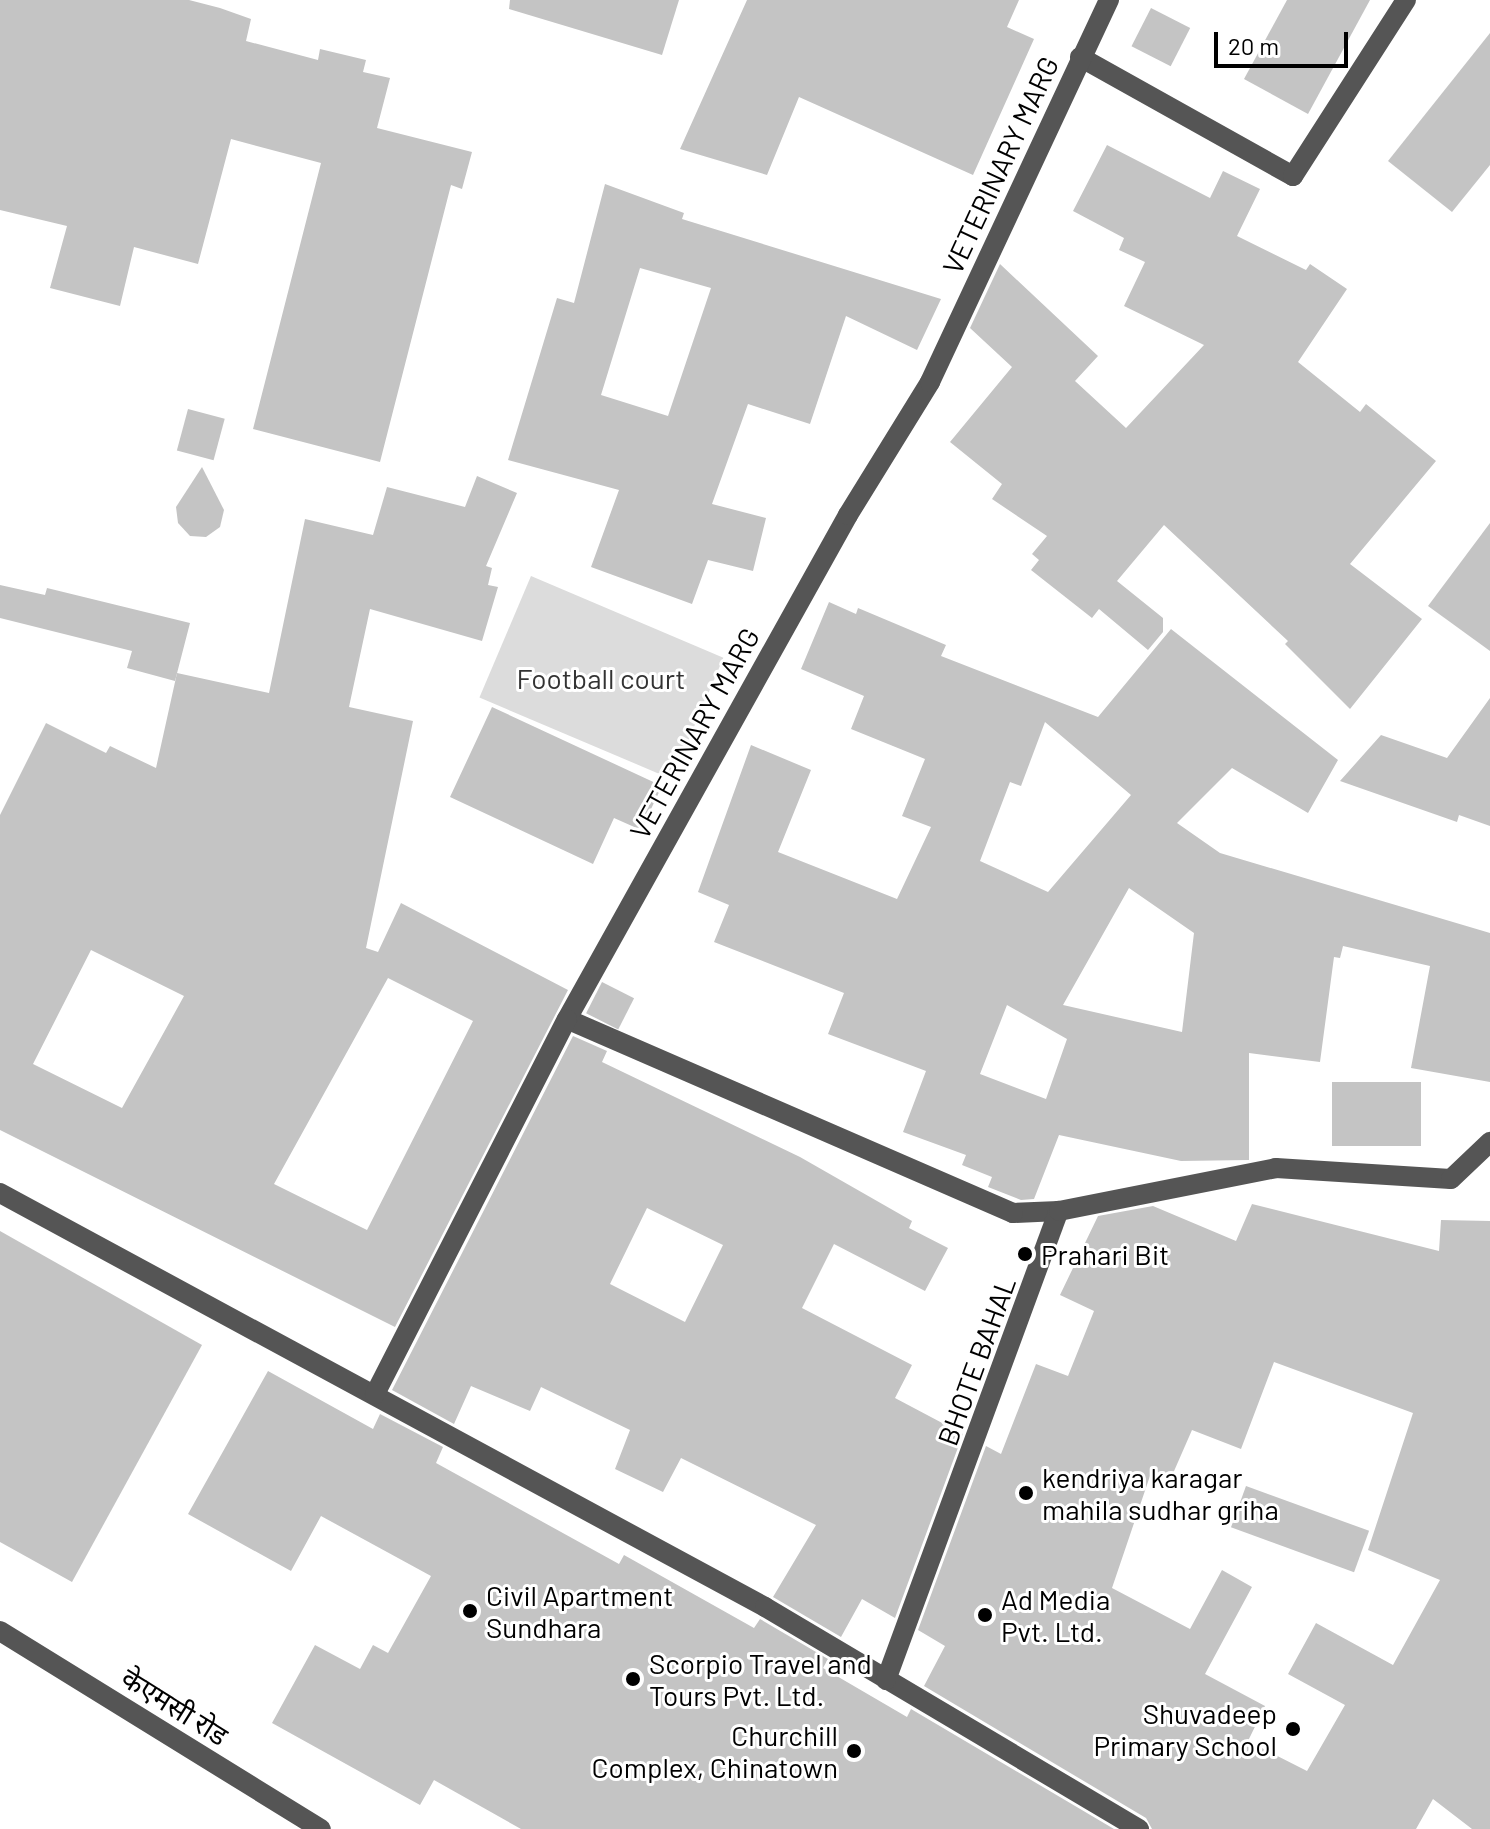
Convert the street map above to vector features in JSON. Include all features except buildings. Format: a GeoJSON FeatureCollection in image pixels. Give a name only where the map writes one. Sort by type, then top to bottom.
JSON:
{"type":"FeatureCollection","features":[{"type":"Feature","properties":{"kind":"street","name":"VETERINARY MARG"},"geometry":{"type":"LineString","coordinates":[[375,1394],[567,1019],[848,515],[930,382],[1109,0]]}},
{"type":"Feature","properties":{"kind":"street"},"geometry":{"type":"LineString","coordinates":[[1080,57],[1293,176],[1406,0]]}},
{"type":"Feature","properties":{"kind":"street"},"geometry":{"type":"LineString","coordinates":[[567,1019],[1013,1213],[1059,1211],[1276,1168],[1451,1179],[1490,1142]]}},
{"type":"Feature","properties":{"kind":"street"},"geometry":{"type":"LineString","coordinates":[[0,1193],[765,1607],[1139,1829]]}},
{"type":"Feature","properties":{"kind":"street","name":"BHOTE BAHAL"},"geometry":{"type":"LineString","coordinates":[[886,1680],[1059,1211]]}},
{"type":"Feature","properties":{"kind":"street","name":"केएमसी रोड"},"geometry":{"type":"LineString","coordinates":[[0,1631],[321,1829]]}},
{"type":"Feature","properties":{"kind":"green space","name":"Football court"},"geometry":{"type":"Polygon","coordinates":[[[531,576],[723,658],[672,779],[479,698],[531,576]]]}},
{"type":"Feature","properties":{"kind":"place","name":"Prahari Bit"},"geometry":{"type":"Point","coordinates":[1025,1254]}},
{"type":"Feature","properties":{"kind":"place","name":"kendriya karagar mahila sudhar griha"},"geometry":{"type":"Point","coordinates":[1026,1493]}},
{"type":"Feature","properties":{"kind":"place","name":"Civil Apartment Sundhara"},"geometry":{"type":"Point","coordinates":[470,1611]}},
{"type":"Feature","properties":{"kind":"place","name":"Ad Media Pvt. Ltd."},"geometry":{"type":"Point","coordinates":[985,1615]}},
{"type":"Feature","properties":{"kind":"place","name":"Scorpio Travel and Tours Pvt. Ltd."},"geometry":{"type":"Point","coordinates":[633,1679]}},
{"type":"Feature","properties":{"kind":"place","name":"Shuvadeep Primary School"},"geometry":{"type":"Point","coordinates":[1293,1729]}},
{"type":"Feature","properties":{"kind":"place","name":"Churchill Complex, Chinatown"},"geometry":{"type":"Point","coordinates":[854,1751]}}]}
